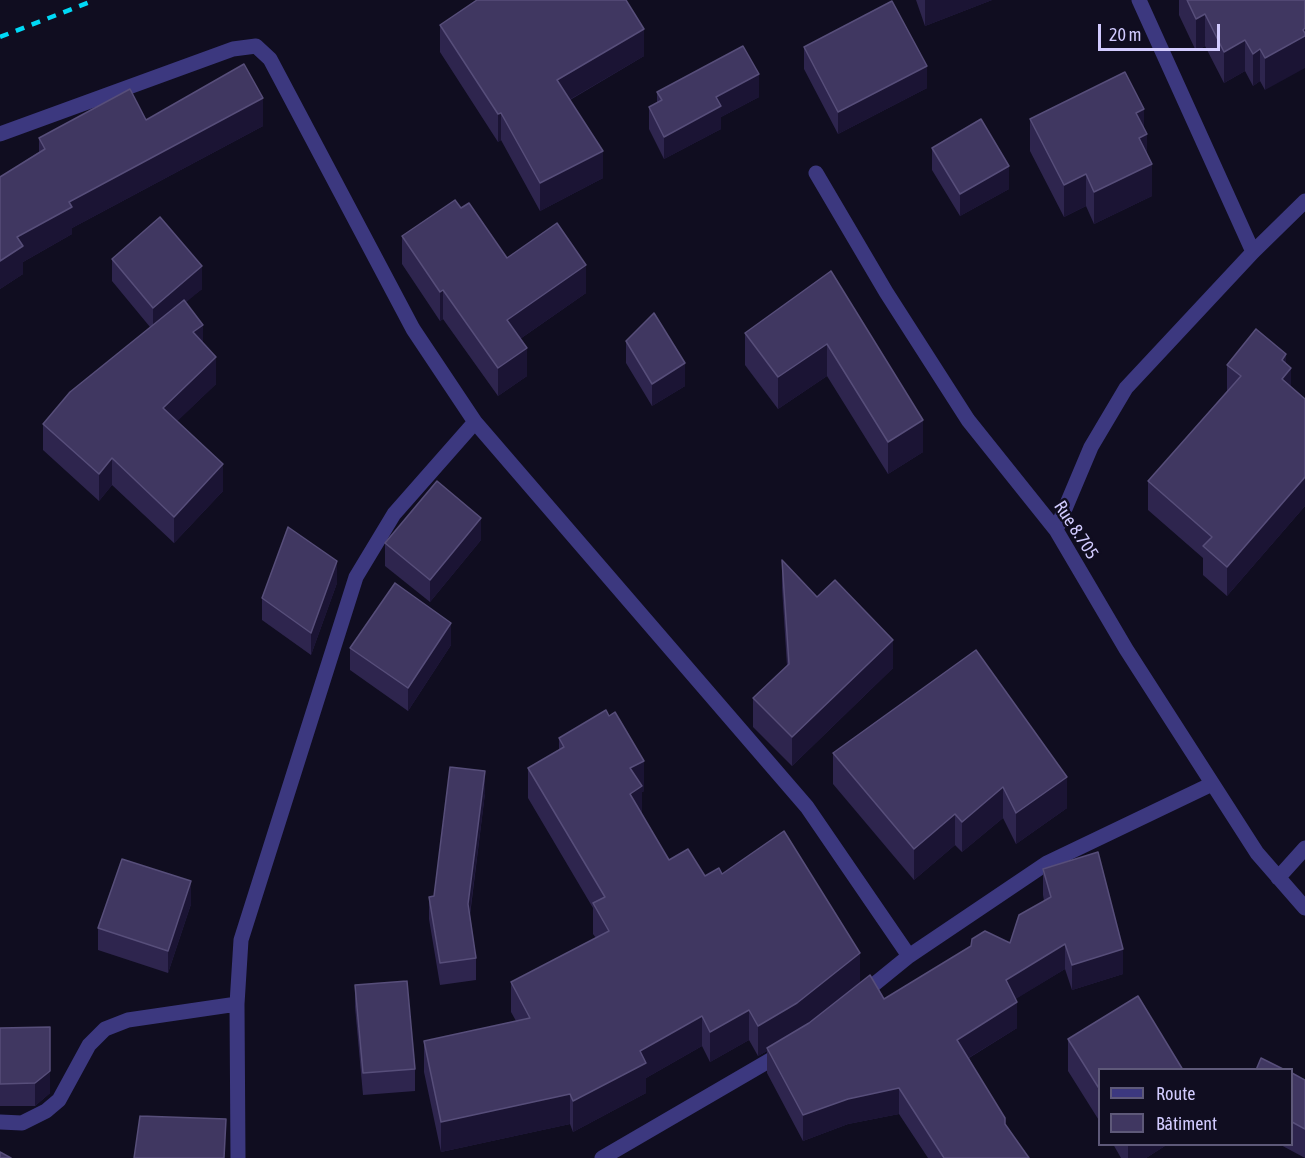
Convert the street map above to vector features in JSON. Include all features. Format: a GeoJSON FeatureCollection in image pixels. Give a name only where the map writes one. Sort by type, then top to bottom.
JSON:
{"type":"FeatureCollection","features":[{"type":"Feature","properties":{"kind":"street"},"geometry":{"type":"LineString","coordinates":[[1139,0],[1253,252]]}},
{"type":"Feature","properties":{"kind":"street"},"geometry":{"type":"LineString","coordinates":[[0,134],[234,49],[256,46],[270,58],[413,329],[474,422],[807,807],[909,956]]}},
{"type":"Feature","properties":{"kind":"street","name":"Rue 8.705"},"geometry":{"type":"LineString","coordinates":[[816,173],[886,292],[968,420],[1056,530],[1126,649],[1257,854],[1305,908]]}},
{"type":"Feature","properties":{"kind":"street"},"geometry":{"type":"LineString","coordinates":[[1056,530],[1091,447],[1126,388],[1253,252],[1305,201]]}},
{"type":"Feature","properties":{"kind":"street"},"geometry":{"type":"LineString","coordinates":[[238,1158],[237,1004],[241,940],[356,578],[393,514],[474,422]]}},
{"type":"Feature","properties":{"kind":"street"},"geometry":{"type":"LineString","coordinates":[[847,1005],[909,956],[1047,862],[1212,784]]}},
{"type":"Feature","properties":{"kind":"street"},"geometry":{"type":"LineString","coordinates":[[1278,878],[1305,848]]}},
{"type":"Feature","properties":{"kind":"street"},"geometry":{"type":"LineString","coordinates":[[0,1122],[22,1123],[46,1111],[59,1100],[89,1046],[105,1029],[128,1020],[237,1004]]}},
{"type":"Feature","properties":{"kind":"street"},"geometry":{"type":"LineString","coordinates":[[602,1158],[793,1046]]}},
{"type":"Feature","properties":{"kind":"building"},"geometry":{"type":"Polygon","coordinates":[[[477,0],[626,0],[644,29],[557,80],[603,151],[540,183],[501,113],[498,114],[440,25],[477,0]]]}},
{"type":"Feature","properties":{"kind":"building"},"geometry":{"type":"Polygon","coordinates":[[[1187,0],[1305,0],[1305,28],[1303,30],[1305,36],[1265,58],[1260,49],[1253,54],[1245,40],[1224,52],[1205,14],[1196,19],[1187,0]]]}},
{"type":"Feature","properties":{"kind":"building"},"geometry":{"type":"Polygon","coordinates":[[[892,1],[927,66],[838,112],[804,47],[892,1]]]}},
{"type":"Feature","properties":{"kind":"building"},"geometry":{"type":"Polygon","coordinates":[[[743,46],[759,74],[716,97],[721,106],[664,137],[649,107],[662,100],[657,92],[743,46]]]}},
{"type":"Feature","properties":{"kind":"building"},"geometry":{"type":"Polygon","coordinates":[[[244,64],[263,98],[69,202],[72,207],[17,237],[23,246],[0,261],[0,177],[45,149],[39,138],[130,89],[146,120],[244,64]]]}},
{"type":"Feature","properties":{"kind":"building"},"geometry":{"type":"Polygon","coordinates":[[[1125,72],[1144,109],[1136,113],[1147,134],[1139,138],[1152,164],[1094,192],[1086,174],[1064,185],[1030,119],[1125,72]]]}},
{"type":"Feature","properties":{"kind":"building"},"geometry":{"type":"Polygon","coordinates":[[[981,119],[1009,166],[960,194],[932,148],[981,119]]]}},
{"type":"Feature","properties":{"kind":"building"},"geometry":{"type":"Polygon","coordinates":[[[455,200],[461,208],[469,203],[507,258],[557,223],[586,265],[507,320],[527,348],[498,368],[443,290],[440,292],[402,236],[455,200]]]}},
{"type":"Feature","properties":{"kind":"building"},"geometry":{"type":"Polygon","coordinates":[[[160,217],[202,266],[153,308],[112,259],[160,217]]]}},
{"type":"Feature","properties":{"kind":"building"},"geometry":{"type":"Polygon","coordinates":[[[831,271],[923,420],[888,442],[827,344],[778,377],[745,333],[831,271]]]}},
{"type":"Feature","properties":{"kind":"building"},"geometry":{"type":"Polygon","coordinates":[[[184,300],[203,325],[193,332],[216,357],[163,408],[223,464],[174,517],[112,458],[99,474],[43,424],[70,392],[184,300]]]}},
{"type":"Feature","properties":{"kind":"building"},"geometry":{"type":"Polygon","coordinates":[[[654,313],[685,363],[652,384],[626,341],[654,313]]]}},
{"type":"Feature","properties":{"kind":"building"},"geometry":{"type":"Polygon","coordinates":[[[1256,329],[1286,354],[1282,360],[1291,368],[1282,379],[1305,399],[1305,477],[1227,567],[1203,546],[1212,537],[1148,481],[1241,376],[1227,365],[1256,329]]]}},
{"type":"Feature","properties":{"kind":"building"},"geometry":{"type":"Polygon","coordinates":[[[437,481],[481,518],[430,580],[385,543],[437,481]]]}},
{"type":"Feature","properties":{"kind":"building"},"geometry":{"type":"Polygon","coordinates":[[[288,527],[337,561],[311,633],[262,598],[288,527]]]}},
{"type":"Feature","properties":{"kind":"building"},"geometry":{"type":"Polygon","coordinates":[[[782,560],[817,597],[835,580],[893,640],[792,737],[753,698],[789,664],[782,560]]]}},
{"type":"Feature","properties":{"kind":"building"},"geometry":{"type":"Polygon","coordinates":[[[395,583],[451,623],[408,688],[350,648],[395,583]]]}},
{"type":"Feature","properties":{"kind":"building"},"geometry":{"type":"Polygon","coordinates":[[[976,650],[1067,777],[1016,813],[1003,787],[962,822],[955,814],[914,849],[833,753],[976,650]]]}},
{"type":"Feature","properties":{"kind":"building"},"geometry":{"type":"Polygon","coordinates":[[[606,710],[609,716],[615,712],[644,761],[630,768],[642,786],[630,794],[669,860],[688,849],[705,876],[719,868],[722,874],[784,831],[860,953],[797,1003],[758,1026],[749,1010],[710,1032],[702,1016],[640,1051],[646,1063],[573,1101],[570,1094],[441,1122],[424,1041],[530,1018],[511,982],[609,931],[593,903],[605,897],[528,768],[564,747],[559,738],[606,710]]]}},
{"type":"Feature","properties":{"kind":"building"},"geometry":{"type":"Polygon","coordinates":[[[450,767],[485,771],[468,904],[476,958],[440,963],[429,897],[434,896],[450,767]]]}},
{"type":"Feature","properties":{"kind":"building"},"geometry":{"type":"Polygon","coordinates":[[[1098,852],[1123,949],[1072,965],[1065,944],[1006,980],[1017,1002],[957,1040],[1005,1118],[1005,1124],[1029,1158],[944,1158],[899,1088],[848,1099],[803,1115],[767,1048],[809,1023],[870,975],[884,999],[971,946],[972,939],[985,931],[1010,943],[1019,915],[1051,897],[1043,869],[1098,852]]]}},
{"type":"Feature","properties":{"kind":"building"},"geometry":{"type":"Polygon","coordinates":[[[122,859],[191,881],[168,951],[98,928],[122,859]]]}},
{"type":"Feature","properties":{"kind":"building"},"geometry":{"type":"Polygon","coordinates":[[[407,981],[415,1069],[363,1073],[355,985],[407,981]]]}},
{"type":"Feature","properties":{"kind":"building"},"geometry":{"type":"Polygon","coordinates":[[[1138,996],[1182,1068],[1098,1068],[1098,1087],[1068,1039],[1138,996]]]}},
{"type":"Feature","properties":{"kind":"building"},"geometry":{"type":"Polygon","coordinates":[[[50,1027],[50,1071],[35,1083],[0,1084],[0,1028],[50,1027]]]}},
{"type":"Feature","properties":{"kind":"building"},"geometry":{"type":"Polygon","coordinates":[[[1261,1058],[1281,1068],[1257,1068],[1261,1058]]]}},
{"type":"Feature","properties":{"kind":"building"},"geometry":{"type":"Polygon","coordinates":[[[1293,1074],[1305,1080],[1305,1129],[1293,1123],[1293,1074]]]}},
{"type":"Feature","properties":{"kind":"building"},"geometry":{"type":"Polygon","coordinates":[[[140,1116],[226,1119],[224,1158],[134,1158],[140,1116]]]}},
{"type":"Feature","properties":{"kind":"building"},"geometry":{"type":"Polygon","coordinates":[[[0,1152],[11,1158],[0,1158],[0,1152]]]}},
{"type":"Feature","properties":{"kind":"railway"},"geometry":{"type":"LineString","coordinates":[[0,37],[95,0]]}}]}
